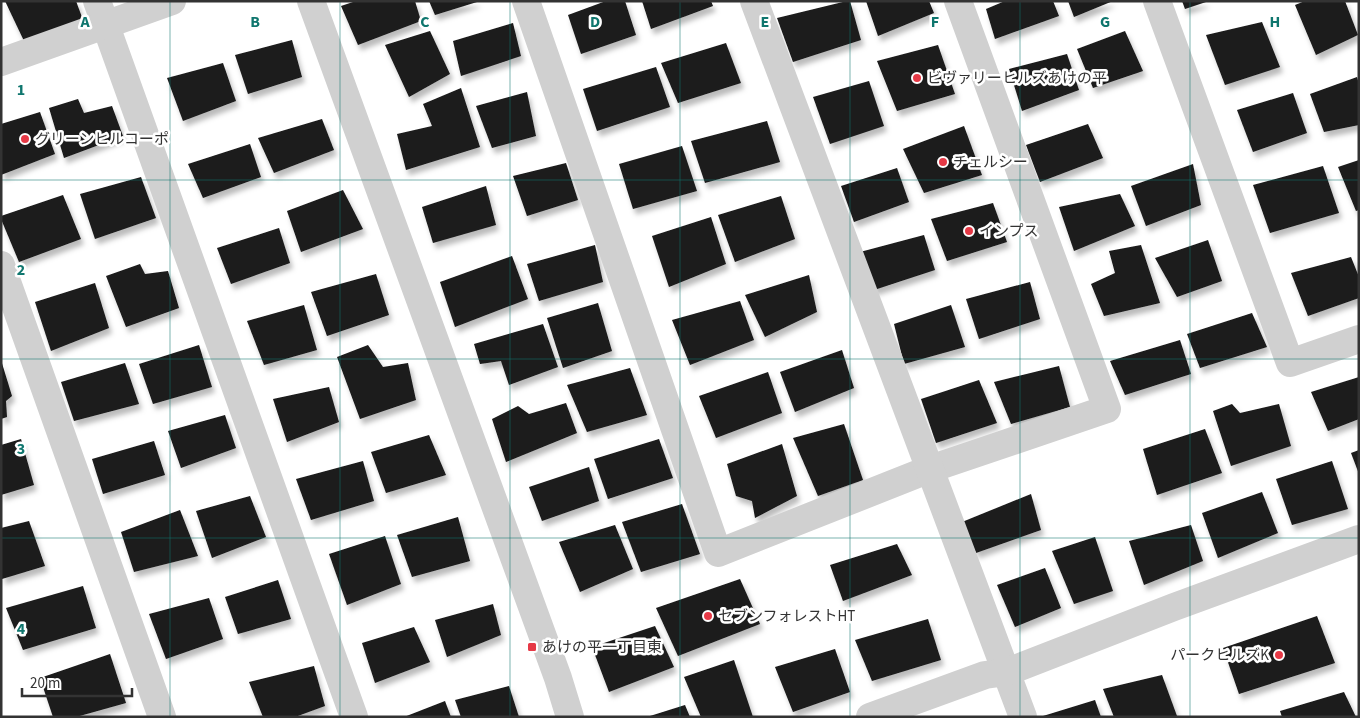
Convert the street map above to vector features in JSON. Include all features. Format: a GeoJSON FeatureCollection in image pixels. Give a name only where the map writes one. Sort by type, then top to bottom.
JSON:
{"type":"FeatureCollection","features":[{"type":"Feature","properties":{"kind":"street"},"geometry":{"type":"LineString","coordinates":[[1,62],[101,13],[172,1]]}},
{"type":"Feature","properties":{"kind":"street"},"geometry":{"type":"LineString","coordinates":[[311,1],[558,678],[570,717]]}},
{"type":"Feature","properties":{"kind":"street"},"geometry":{"type":"LineString","coordinates":[[526,1],[718,553],[930,469],[1106,409],[958,1]]}},
{"type":"Feature","properties":{"kind":"street"},"geometry":{"type":"LineString","coordinates":[[754,1],[1023,717]]}},
{"type":"Feature","properties":{"kind":"street"},"geometry":{"type":"LineString","coordinates":[[1158,1],[1290,363],[1359,339]]}},
{"type":"Feature","properties":{"kind":"street"},"geometry":{"type":"LineString","coordinates":[[101,13],[354,717]]}},
{"type":"Feature","properties":{"kind":"street"},"geometry":{"type":"LineString","coordinates":[[1,265],[162,717]]}},
{"type":"Feature","properties":{"kind":"street"},"geometry":{"type":"LineString","coordinates":[[870,717],[985,675],[1007,672],[1174,607],[1359,539]]}},
{"type":"Feature","properties":{"kind":"building"},"geometry":{"type":"Polygon","coordinates":[[[5,1],[76,1],[83,20],[24,41],[5,1]]]}},
{"type":"Feature","properties":{"kind":"building"},"geometry":{"type":"Polygon","coordinates":[[[356,1],[415,1],[421,21],[358,45],[341,6],[356,1]]]}},
{"type":"Feature","properties":{"kind":"building"},"geometry":{"type":"Polygon","coordinates":[[[429,1],[477,1],[477,2],[435,15],[429,1]]]}},
{"type":"Feature","properties":{"kind":"building"},"geometry":{"type":"Polygon","coordinates":[[[606,1],[625,1],[636,35],[581,54],[568,15],[606,1]]]}},
{"type":"Feature","properties":{"kind":"building"},"geometry":{"type":"Polygon","coordinates":[[[642,1],[711,1],[713,6],[651,29],[642,1]]]}},
{"type":"Feature","properties":{"kind":"building"},"geometry":{"type":"Polygon","coordinates":[[[850,1],[861,40],[793,62],[777,18],[850,1]]]}},
{"type":"Feature","properties":{"kind":"building"},"geometry":{"type":"Polygon","coordinates":[[[866,1],[929,1],[934,13],[878,36],[866,1]]]}},
{"type":"Feature","properties":{"kind":"building"},"geometry":{"type":"Polygon","coordinates":[[[1005,1],[1053,1],[1059,16],[995,39],[986,9],[1005,1]]]}},
{"type":"Feature","properties":{"kind":"building"},"geometry":{"type":"Polygon","coordinates":[[[1068,1],[1113,1],[1074,17],[1068,1]]]}},
{"type":"Feature","properties":{"kind":"building"},"geometry":{"type":"Polygon","coordinates":[[[1182,1],[1206,1],[1206,2],[1185,9],[1182,1]]]}},
{"type":"Feature","properties":{"kind":"building"},"geometry":{"type":"Polygon","coordinates":[[[1305,1],[1345,1],[1358,35],[1316,55],[1295,5],[1305,1]]]}},
{"type":"Feature","properties":{"kind":"building"},"geometry":{"type":"Polygon","coordinates":[[[1262,22],[1280,67],[1225,85],[1206,35],[1262,22]]]}},
{"type":"Feature","properties":{"kind":"building"},"geometry":{"type":"Polygon","coordinates":[[[513,23],[521,56],[461,76],[453,41],[513,23]]]}},
{"type":"Feature","properties":{"kind":"building"},"geometry":{"type":"Polygon","coordinates":[[[430,31],[450,74],[409,97],[385,45],[430,31]]]}},
{"type":"Feature","properties":{"kind":"building"},"geometry":{"type":"Polygon","coordinates":[[[1125,31],[1143,71],[1093,88],[1077,49],[1125,31]]]}},
{"type":"Feature","properties":{"kind":"building"},"geometry":{"type":"Polygon","coordinates":[[[292,40],[302,77],[248,94],[235,55],[292,40]]]}},
{"type":"Feature","properties":{"kind":"building"},"geometry":{"type":"Polygon","coordinates":[[[726,43],[741,83],[678,103],[661,63],[726,43]]]}},
{"type":"Feature","properties":{"kind":"building","name":"ビヴァリーヒルズあけの平"},"geometry":{"type":"Polygon","coordinates":[[[938,45],[955,94],[897,111],[877,61],[938,45]]]}},
{"type":"Feature","properties":{"kind":"building"},"geometry":{"type":"Polygon","coordinates":[[[1067,54],[1079,90],[1022,111],[1009,69],[1067,54]]]}},
{"type":"Feature","properties":{"kind":"building"},"geometry":{"type":"Polygon","coordinates":[[[223,63],[236,101],[183,121],[167,78],[223,63]]]}},
{"type":"Feature","properties":{"kind":"building"},"geometry":{"type":"Polygon","coordinates":[[[656,67],[670,107],[597,131],[583,89],[656,67]]]}},
{"type":"Feature","properties":{"kind":"building"},"geometry":{"type":"Polygon","coordinates":[[[1357,77],[1359,84],[1359,125],[1324,132],[1310,94],[1357,77]]]}},
{"type":"Feature","properties":{"kind":"building"},"geometry":{"type":"Polygon","coordinates":[[[869,81],[884,126],[830,144],[813,97],[869,81]]]}},
{"type":"Feature","properties":{"kind":"building"},"geometry":{"type":"Polygon","coordinates":[[[461,88],[480,147],[406,170],[397,134],[432,126],[423,104],[461,88]]]}},
{"type":"Feature","properties":{"kind":"building"},"geometry":{"type":"Polygon","coordinates":[[[527,92],[536,136],[492,148],[476,106],[527,92]]]}},
{"type":"Feature","properties":{"kind":"building"},"geometry":{"type":"Polygon","coordinates":[[[1293,93],[1307,133],[1253,152],[1237,110],[1293,93]]]}},
{"type":"Feature","properties":{"kind":"building"},"geometry":{"type":"Polygon","coordinates":[[[78,99],[84,113],[112,106],[123,136],[64,158],[49,108],[78,99]]]}},
{"type":"Feature","properties":{"kind":"building","name":"グリーンヒルコーポ"},"geometry":{"type":"Polygon","coordinates":[[[40,112],[55,154],[1,175],[1,124],[40,112]]]}},
{"type":"Feature","properties":{"kind":"building"},"geometry":{"type":"Polygon","coordinates":[[[322,119],[334,150],[274,173],[258,138],[322,119]]]}},
{"type":"Feature","properties":{"kind":"building"},"geometry":{"type":"Polygon","coordinates":[[[767,121],[780,162],[705,183],[691,141],[767,121]]]}},
{"type":"Feature","properties":{"kind":"building"},"geometry":{"type":"Polygon","coordinates":[[[1088,124],[1103,158],[1040,182],[1026,145],[1088,124]]]}},
{"type":"Feature","properties":{"kind":"building","name":"チェルシー"},"geometry":{"type":"Polygon","coordinates":[[[964,126],[982,175],[924,193],[903,149],[964,126]]]}},
{"type":"Feature","properties":{"kind":"building"},"geometry":{"type":"Polygon","coordinates":[[[250,144],[261,177],[203,198],[188,164],[250,144]]]}},
{"type":"Feature","properties":{"kind":"building"},"geometry":{"type":"Polygon","coordinates":[[[682,146],[697,191],[633,209],[619,164],[682,146]]]}},
{"type":"Feature","properties":{"kind":"building"},"geometry":{"type":"Polygon","coordinates":[[[1359,160],[1359,210],[1356,211],[1338,167],[1359,160]]]}},
{"type":"Feature","properties":{"kind":"building"},"geometry":{"type":"Polygon","coordinates":[[[566,163],[578,200],[527,216],[513,176],[566,163]]]}},
{"type":"Feature","properties":{"kind":"building"},"geometry":{"type":"Polygon","coordinates":[[[1193,164],[1201,205],[1146,226],[1131,186],[1193,164]]]}},
{"type":"Feature","properties":{"kind":"building"},"geometry":{"type":"Polygon","coordinates":[[[1323,166],[1339,213],[1270,233],[1253,185],[1323,166]]]}},
{"type":"Feature","properties":{"kind":"building"},"geometry":{"type":"Polygon","coordinates":[[[897,168],[909,202],[854,222],[841,186],[897,168]]]}},
{"type":"Feature","properties":{"kind":"building"},"geometry":{"type":"Polygon","coordinates":[[[141,177],[156,218],[95,239],[80,194],[141,177]]]}},
{"type":"Feature","properties":{"kind":"building"},"geometry":{"type":"Polygon","coordinates":[[[486,186],[496,225],[433,243],[422,207],[486,186]]]}},
{"type":"Feature","properties":{"kind":"building"},"geometry":{"type":"Polygon","coordinates":[[[343,190],[363,229],[301,252],[287,211],[343,190]]]}},
{"type":"Feature","properties":{"kind":"building"},"geometry":{"type":"Polygon","coordinates":[[[1120,194],[1135,226],[1074,251],[1059,207],[1120,194]]]}},
{"type":"Feature","properties":{"kind":"building"},"geometry":{"type":"Polygon","coordinates":[[[63,195],[81,239],[19,262],[1,216],[63,195]]]}},
{"type":"Feature","properties":{"kind":"building"},"geometry":{"type":"Polygon","coordinates":[[[781,196],[795,239],[735,262],[718,215],[781,196]]]}},
{"type":"Feature","properties":{"kind":"building","name":"インプス"},"geometry":{"type":"Polygon","coordinates":[[[993,203],[1007,242],[947,261],[931,219],[993,203]]]}},
{"type":"Feature","properties":{"kind":"building"},"geometry":{"type":"Polygon","coordinates":[[[711,217],[726,264],[669,287],[652,236],[711,217]]]}},
{"type":"Feature","properties":{"kind":"building"},"geometry":{"type":"Polygon","coordinates":[[[279,228],[290,263],[231,284],[217,248],[279,228]]]}},
{"type":"Feature","properties":{"kind":"building"},"geometry":{"type":"Polygon","coordinates":[[[924,235],[935,270],[874,290],[860,252],[924,235]]]}},
{"type":"Feature","properties":{"kind":"building"},"geometry":{"type":"Polygon","coordinates":[[[1208,240],[1222,281],[1177,297],[1155,258],[1208,240]]]}},
{"type":"Feature","properties":{"kind":"building"},"geometry":{"type":"Polygon","coordinates":[[[595,245],[603,282],[539,301],[527,264],[595,245]]]}},
{"type":"Feature","properties":{"kind":"building"},"geometry":{"type":"Polygon","coordinates":[[[1141,245],[1160,303],[1104,316],[1091,284],[1115,273],[1109,251],[1141,245]]]}},
{"type":"Feature","properties":{"kind":"building"},"geometry":{"type":"Polygon","coordinates":[[[512,256],[528,299],[455,327],[440,282],[512,256]]]}},
{"type":"Feature","properties":{"kind":"building"},"geometry":{"type":"Polygon","coordinates":[[[1351,257],[1359,277],[1359,298],[1308,316],[1291,273],[1351,257]]]}},
{"type":"Feature","properties":{"kind":"building"},"geometry":{"type":"Polygon","coordinates":[[[140,264],[145,274],[168,271],[179,308],[126,327],[106,276],[140,264]]]}},
{"type":"Feature","properties":{"kind":"building"},"geometry":{"type":"Polygon","coordinates":[[[376,274],[389,315],[327,336],[311,292],[376,274]]]}},
{"type":"Feature","properties":{"kind":"building"},"geometry":{"type":"Polygon","coordinates":[[[809,275],[817,312],[765,337],[745,295],[809,275]]]}},
{"type":"Feature","properties":{"kind":"building"},"geometry":{"type":"Polygon","coordinates":[[[1030,282],[1040,319],[979,339],[966,299],[1030,282]]]}},
{"type":"Feature","properties":{"kind":"building"},"geometry":{"type":"Polygon","coordinates":[[[95,283],[109,328],[51,351],[35,302],[95,283]]]}},
{"type":"Feature","properties":{"kind":"building"},"geometry":{"type":"Polygon","coordinates":[[[740,301],[754,340],[690,365],[672,320],[740,301]]]}},
{"type":"Feature","properties":{"kind":"building"},"geometry":{"type":"Polygon","coordinates":[[[598,303],[612,351],[563,368],[547,318],[598,303]]]}},
{"type":"Feature","properties":{"kind":"building"},"geometry":{"type":"Polygon","coordinates":[[[304,305],[317,350],[264,365],[247,321],[304,305]]]}},
{"type":"Feature","properties":{"kind":"building"},"geometry":{"type":"Polygon","coordinates":[[[951,305],[965,347],[904,364],[894,324],[951,305]]]}},
{"type":"Feature","properties":{"kind":"building"},"geometry":{"type":"Polygon","coordinates":[[[1252,313],[1267,347],[1200,368],[1187,334],[1252,313]]]}},
{"type":"Feature","properties":{"kind":"building"},"geometry":{"type":"Polygon","coordinates":[[[543,324],[558,367],[509,385],[501,361],[480,364],[474,344],[543,324]]]}},
{"type":"Feature","properties":{"kind":"building"},"geometry":{"type":"Polygon","coordinates":[[[1180,340],[1191,374],[1125,395],[1110,361],[1180,340]]]}},
{"type":"Feature","properties":{"kind":"building"},"geometry":{"type":"Polygon","coordinates":[[[199,345],[212,387],[153,404],[139,364],[199,345]]]}},
{"type":"Feature","properties":{"kind":"building"},"geometry":{"type":"Polygon","coordinates":[[[368,345],[383,367],[408,363],[416,400],[360,419],[337,357],[368,345]]]}},
{"type":"Feature","properties":{"kind":"building"},"geometry":{"type":"Polygon","coordinates":[[[842,350],[854,388],[795,412],[780,372],[842,350]]]}},
{"type":"Feature","properties":{"kind":"building"},"geometry":{"type":"Polygon","coordinates":[[[1,360],[12,396],[6,401],[7,417],[1,419],[1,360]]]}},
{"type":"Feature","properties":{"kind":"building"},"geometry":{"type":"Polygon","coordinates":[[[125,363],[139,404],[74,421],[61,382],[125,363]]]}},
{"type":"Feature","properties":{"kind":"building"},"geometry":{"type":"Polygon","coordinates":[[[1059,366],[1070,407],[1011,424],[994,382],[1059,366]]]}},
{"type":"Feature","properties":{"kind":"building"},"geometry":{"type":"Polygon","coordinates":[[[630,368],[647,415],[587,432],[567,385],[630,368]]]}},
{"type":"Feature","properties":{"kind":"building"},"geometry":{"type":"Polygon","coordinates":[[[768,372],[782,413],[716,438],[699,396],[768,372]]]}},
{"type":"Feature","properties":{"kind":"building"},"geometry":{"type":"Polygon","coordinates":[[[1359,377],[1359,419],[1328,431],[1311,392],[1359,377]]]}},
{"type":"Feature","properties":{"kind":"building"},"geometry":{"type":"Polygon","coordinates":[[[979,380],[997,423],[936,443],[921,399],[979,380]]]}},
{"type":"Feature","properties":{"kind":"building"},"geometry":{"type":"Polygon","coordinates":[[[329,387],[339,422],[287,442],[273,399],[329,387]]]}},
{"type":"Feature","properties":{"kind":"building"},"geometry":{"type":"Polygon","coordinates":[[[566,403],[577,433],[506,462],[492,419],[518,406],[529,414],[566,403]]]}},
{"type":"Feature","properties":{"kind":"building"},"geometry":{"type":"Polygon","coordinates":[[[1232,404],[1240,413],[1279,404],[1291,446],[1231,466],[1213,411],[1232,404]]]}},
{"type":"Feature","properties":{"kind":"building"},"geometry":{"type":"Polygon","coordinates":[[[225,415],[236,448],[181,468],[168,431],[225,415]]]}},
{"type":"Feature","properties":{"kind":"building"},"geometry":{"type":"Polygon","coordinates":[[[844,424],[863,480],[818,496],[793,438],[844,424]]]}},
{"type":"Feature","properties":{"kind":"building"},"geometry":{"type":"Polygon","coordinates":[[[1205,429],[1222,473],[1157,495],[1143,449],[1205,429]]]}},
{"type":"Feature","properties":{"kind":"building"},"geometry":{"type":"Polygon","coordinates":[[[429,435],[446,475],[386,493],[371,452],[429,435]]]}},
{"type":"Feature","properties":{"kind":"building"},"geometry":{"type":"Polygon","coordinates":[[[21,439],[34,485],[1,495],[1,445],[21,439]]]}},
{"type":"Feature","properties":{"kind":"building"},"geometry":{"type":"Polygon","coordinates":[[[659,439],[673,478],[608,499],[594,459],[659,439]]]}},
{"type":"Feature","properties":{"kind":"building"},"geometry":{"type":"Polygon","coordinates":[[[154,441],[165,475],[103,494],[92,459],[154,441]]]}},
{"type":"Feature","properties":{"kind":"building"},"geometry":{"type":"Polygon","coordinates":[[[782,444],[797,496],[755,518],[752,501],[736,496],[727,464],[782,444]]]}},
{"type":"Feature","properties":{"kind":"building"},"geometry":{"type":"Polygon","coordinates":[[[1359,450],[1359,474],[1351,453],[1359,450]]]}},
{"type":"Feature","properties":{"kind":"building"},"geometry":{"type":"Polygon","coordinates":[[[363,461],[374,501],[311,520],[296,479],[363,461]]]}},
{"type":"Feature","properties":{"kind":"building"},"geometry":{"type":"Polygon","coordinates":[[[1332,461],[1348,509],[1292,525],[1276,479],[1332,461]]]}},
{"type":"Feature","properties":{"kind":"building"},"geometry":{"type":"Polygon","coordinates":[[[589,467],[599,501],[542,521],[529,487],[589,467]]]}},
{"type":"Feature","properties":{"kind":"building"},"geometry":{"type":"Polygon","coordinates":[[[1262,492],[1278,533],[1218,558],[1202,513],[1262,492]]]}},
{"type":"Feature","properties":{"kind":"building"},"geometry":{"type":"Polygon","coordinates":[[[1031,494],[1041,530],[976,553],[962,522],[1031,494]]]}},
{"type":"Feature","properties":{"kind":"building"},"geometry":{"type":"Polygon","coordinates":[[[250,496],[266,537],[212,558],[196,511],[250,496]]]}},
{"type":"Feature","properties":{"kind":"building"},"geometry":{"type":"Polygon","coordinates":[[[682,504],[700,554],[641,572],[622,522],[682,504]]]}},
{"type":"Feature","properties":{"kind":"building"},"geometry":{"type":"Polygon","coordinates":[[[180,510],[198,556],[134,572],[121,532],[180,510]]]}},
{"type":"Feature","properties":{"kind":"building"},"geometry":{"type":"Polygon","coordinates":[[[458,517],[470,561],[412,577],[397,535],[458,517]]]}},
{"type":"Feature","properties":{"kind":"building"},"geometry":{"type":"Polygon","coordinates":[[[29,521],[45,566],[2,579],[1,528],[29,521]]]}},
{"type":"Feature","properties":{"kind":"building"},"geometry":{"type":"Polygon","coordinates":[[[615,525],[633,569],[580,592],[559,542],[615,525]]]}},
{"type":"Feature","properties":{"kind":"building"},"geometry":{"type":"Polygon","coordinates":[[[1191,525],[1203,561],[1144,585],[1129,541],[1191,525]]]}},
{"type":"Feature","properties":{"kind":"building"},"geometry":{"type":"Polygon","coordinates":[[[385,536],[401,584],[347,605],[329,554],[385,536]]]}},
{"type":"Feature","properties":{"kind":"building"},"geometry":{"type":"Polygon","coordinates":[[[1095,537],[1113,591],[1074,604],[1052,551],[1095,537]]]}},
{"type":"Feature","properties":{"kind":"building"},"geometry":{"type":"Polygon","coordinates":[[[897,544],[912,575],[843,601],[830,565],[897,544]]]}},
{"type":"Feature","properties":{"kind":"building"},"geometry":{"type":"Polygon","coordinates":[[[1045,568],[1061,608],[1015,627],[997,585],[1045,568]]]}},
{"type":"Feature","properties":{"kind":"building","name":"セブンフォレストHT"},"geometry":{"type":"Polygon","coordinates":[[[740,579],[760,624],[678,656],[656,608],[740,579]]]}},
{"type":"Feature","properties":{"kind":"building"},"geometry":{"type":"Polygon","coordinates":[[[278,580],[291,619],[238,634],[225,597],[278,580]]]}},
{"type":"Feature","properties":{"kind":"building"},"geometry":{"type":"Polygon","coordinates":[[[83,586],[96,628],[23,650],[6,608],[83,586]]]}},
{"type":"Feature","properties":{"kind":"building"},"geometry":{"type":"Polygon","coordinates":[[[209,598],[223,639],[166,659],[149,614],[209,598]]]}},
{"type":"Feature","properties":{"kind":"building"},"geometry":{"type":"Polygon","coordinates":[[[493,604],[501,635],[447,657],[435,620],[493,604]]]}},
{"type":"Feature","properties":{"kind":"building","name":"パークヒルズK"},"geometry":{"type":"Polygon","coordinates":[[[1317,616],[1335,663],[1239,694],[1223,648],[1317,616]]]}},
{"type":"Feature","properties":{"kind":"building"},"geometry":{"type":"Polygon","coordinates":[[[928,619],[941,660],[872,681],[855,640],[928,619]]]}},
{"type":"Feature","properties":{"kind":"building"},"geometry":{"type":"Polygon","coordinates":[[[655,626],[674,667],[609,692],[592,647],[655,626]]]}},
{"type":"Feature","properties":{"kind":"building"},"geometry":{"type":"Polygon","coordinates":[[[414,627],[430,662],[375,683],[362,643],[414,627]]]}},
{"type":"Feature","properties":{"kind":"building"},"geometry":{"type":"Polygon","coordinates":[[[835,649],[850,692],[793,712],[775,667],[835,649]]]}},
{"type":"Feature","properties":{"kind":"building"},"geometry":{"type":"Polygon","coordinates":[[[110,654],[126,703],[76,717],[53,717],[40,678],[110,654]]]}},
{"type":"Feature","properties":{"kind":"building"},"geometry":{"type":"Polygon","coordinates":[[[734,660],[753,717],[701,717],[684,677],[734,660]]]}},
{"type":"Feature","properties":{"kind":"building"},"geometry":{"type":"Polygon","coordinates":[[[314,666],[325,706],[295,717],[263,717],[249,682],[314,666]]]}},
{"type":"Feature","properties":{"kind":"building"},"geometry":{"type":"Polygon","coordinates":[[[1162,675],[1177,716],[1114,717],[1103,689],[1162,675]]]}},
{"type":"Feature","properties":{"kind":"building"},"geometry":{"type":"Polygon","coordinates":[[[509,686],[519,717],[461,717],[455,700],[509,686]]]}},
{"type":"Feature","properties":{"kind":"building"},"geometry":{"type":"Polygon","coordinates":[[[1344,692],[1356,717],[1282,717],[1280,711],[1344,692]]]}},
{"type":"Feature","properties":{"kind":"building"},"geometry":{"type":"Polygon","coordinates":[[[1095,700],[1101,717],[1043,717],[1043,716],[1095,700]]]}},
{"type":"Feature","properties":{"kind":"building"},"geometry":{"type":"Polygon","coordinates":[[[445,701],[451,717],[404,717],[445,701]]]}},
{"type":"Feature","properties":{"kind":"building"},"geometry":{"type":"Polygon","coordinates":[[[685,705],[690,717],[650,717],[650,716],[685,705]]]}},
{"type":"Feature","properties":{"kind":"place","name":"ビヴァリーヒルズあけの平"},"geometry":{"type":"Point","coordinates":[917,78]}},
{"type":"Feature","properties":{"kind":"place","name":"グリーンヒルコーポ"},"geometry":{"type":"Point","coordinates":[25,139]}},
{"type":"Feature","properties":{"kind":"place","name":"チェルシー"},"geometry":{"type":"Point","coordinates":[943,162]}},
{"type":"Feature","properties":{"kind":"place","name":"インプス"},"geometry":{"type":"Point","coordinates":[969,231]}},
{"type":"Feature","properties":{"kind":"place","name":"セブンフォレストHT"},"geometry":{"type":"Point","coordinates":[708,616]}},
{"type":"Feature","properties":{"kind":"place","name":"あけの平一丁目東"},"geometry":{"type":"Point","coordinates":[532,647]}},
{"type":"Feature","properties":{"kind":"place","name":"パークヒルズK"},"geometry":{"type":"Point","coordinates":[1279,655]}}]}
